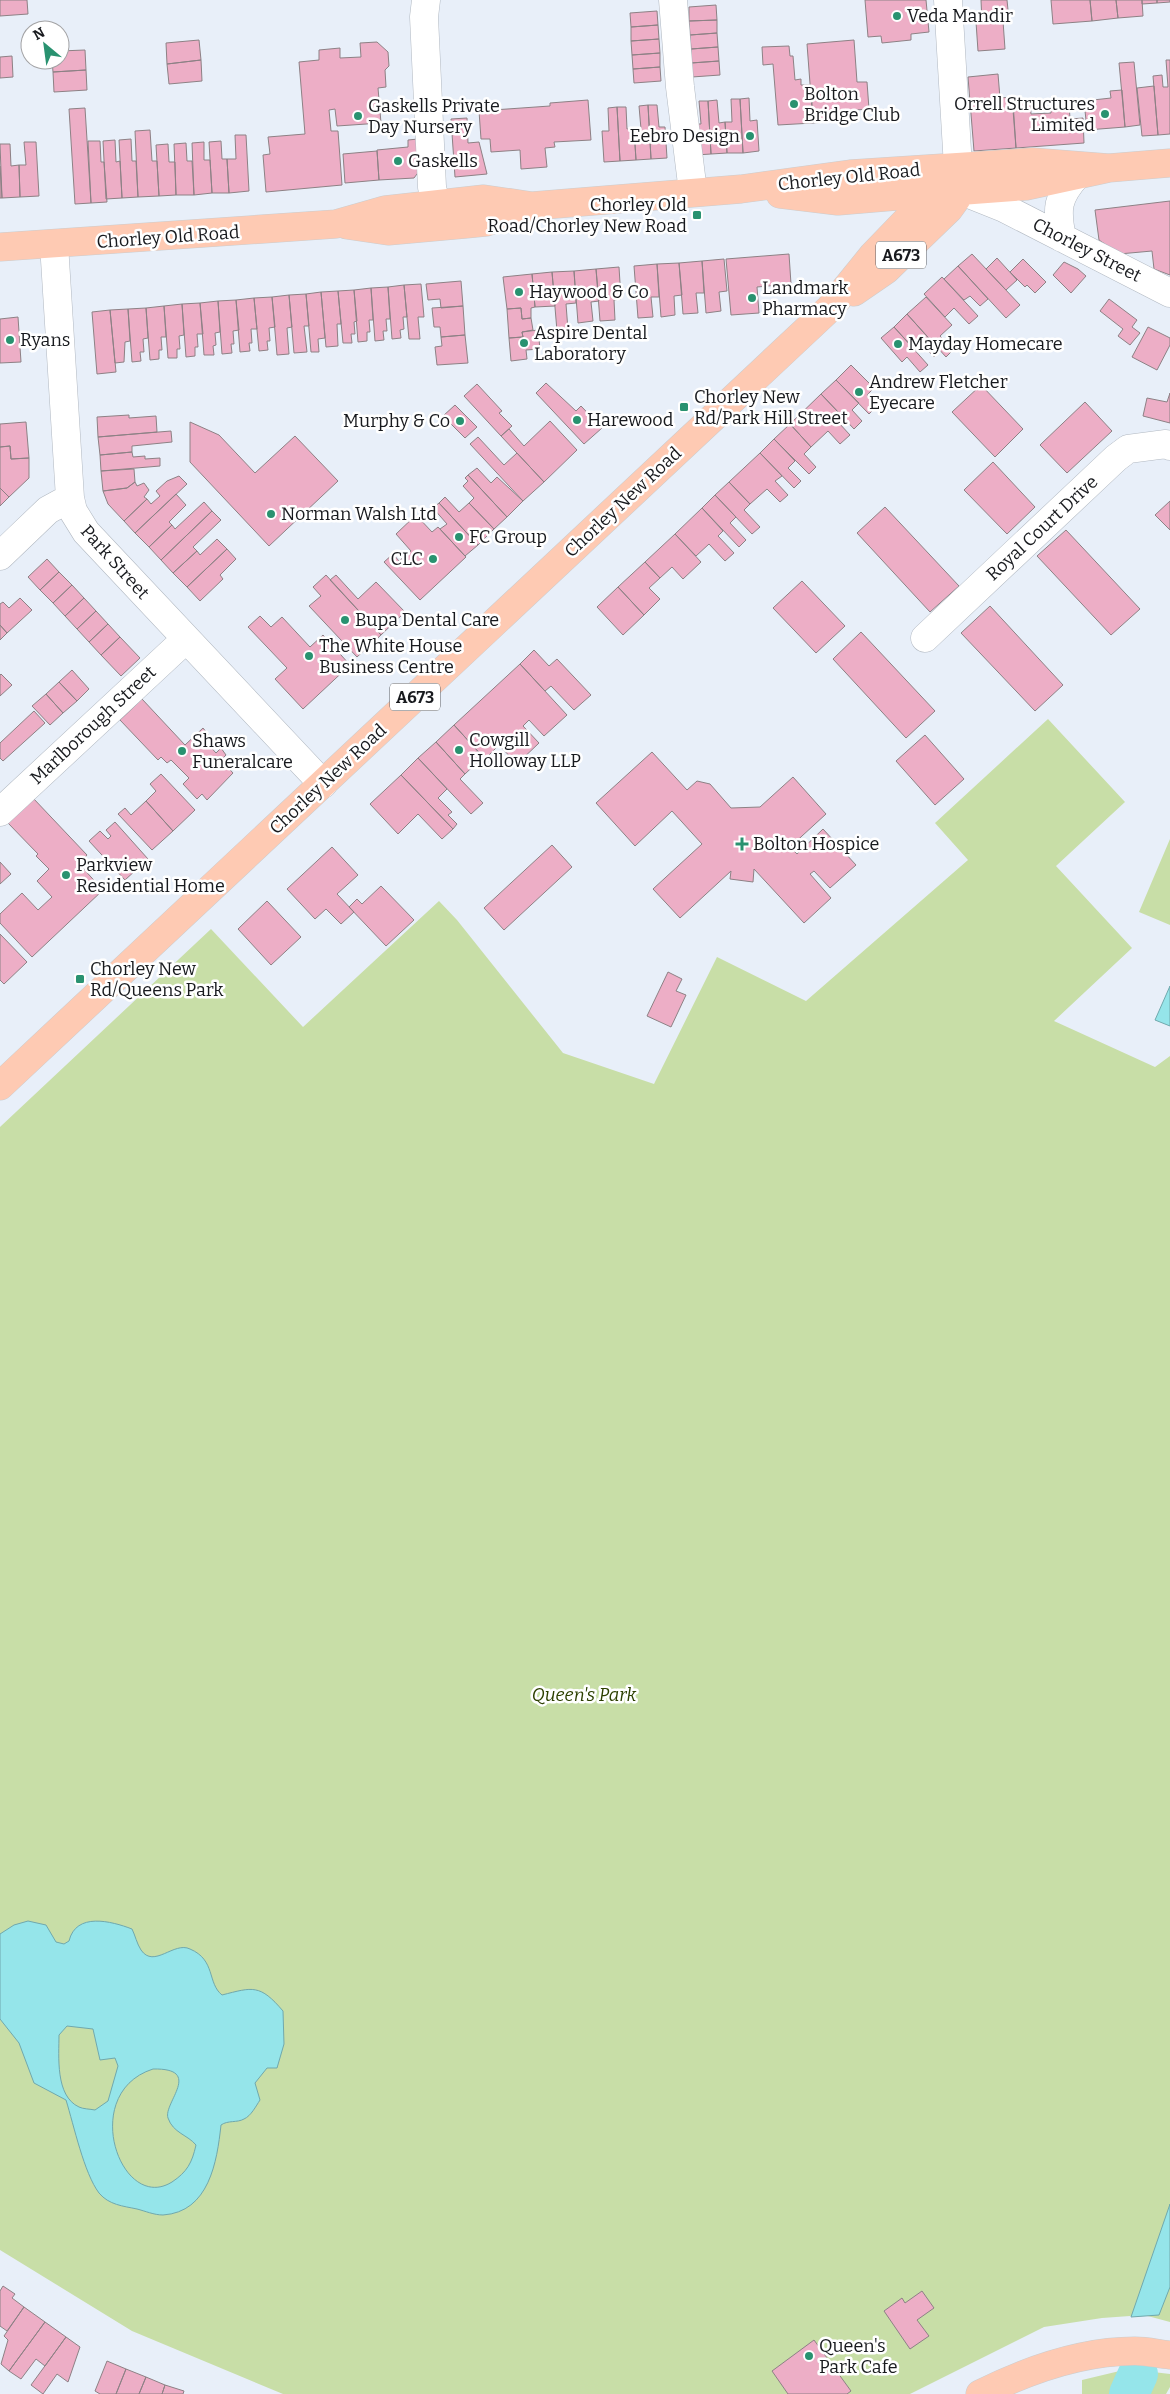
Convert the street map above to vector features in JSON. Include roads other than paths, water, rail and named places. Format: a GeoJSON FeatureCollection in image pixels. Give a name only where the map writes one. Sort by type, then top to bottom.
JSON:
{"type":"FeatureCollection","features":[{"type":"Feature","properties":{"kind":"main road"},"geometry":{"type":"LineString","coordinates":[[966,182],[1032,162],[1109,168]]}},
{"type":"Feature","properties":{"kind":"main road"},"geometry":{"type":"LineString","coordinates":[[966,182],[1026,186],[1109,168],[1170,163]]}},
{"type":"Feature","properties":{"kind":"main road","name":"Chorley Old Road"},"geometry":{"type":"LineString","coordinates":[[336,224],[428,199],[484,199],[532,206],[741,189],[850,174],[966,182]]}},
{"type":"Feature","properties":{"kind":"main road","name":"Chorley New Road"},"geometry":{"type":"LineString","coordinates":[[0,1086],[830,308],[873,255],[933,193],[966,182]]}},
{"type":"Feature","properties":{"kind":"main road","name":"Chorley New Road"},"geometry":{"type":"LineString","coordinates":[[830,308],[886,270],[949,209],[966,182]]}},
{"type":"Feature","properties":{"kind":"main road","name":"Chorley Old Road"},"geometry":{"type":"LineString","coordinates":[[741,189],[838,200],[933,193]]}},
{"type":"Feature","properties":{"kind":"main road","name":"Chorley Old Road"},"geometry":{"type":"LineString","coordinates":[[0,247],[336,224],[388,231],[486,222],[532,206]]}},
{"type":"Feature","properties":{"kind":"main road"},"geometry":{"type":"LineString","coordinates":[[980,2394],[1047,2365],[1094,2354],[1136,2351],[1170,2355]]}},
{"type":"Feature","properties":{"kind":"street"},"geometry":{"type":"LineString","coordinates":[[426,0],[424,17],[428,199],[447,218],[466,224]]}},
{"type":"Feature","properties":{"kind":"street"},"geometry":{"type":"LineString","coordinates":[[673,0],[680,87],[693,192]]}},
{"type":"Feature","properties":{"kind":"street"},"geometry":{"type":"LineString","coordinates":[[948,0],[966,182]]}},
{"type":"Feature","properties":{"kind":"street"},"geometry":{"type":"LineString","coordinates":[[1062,238],[1058,221],[1059,203],[1065,189],[1077,175]]}},
{"type":"Feature","properties":{"kind":"street","name":"Chorley Street"},"geometry":{"type":"LineString","coordinates":[[966,182],[1004,208],[1170,293]]}},
{"type":"Feature","properties":{"kind":"street"},"geometry":{"type":"LineString","coordinates":[[388,231],[428,199]]}},
{"type":"Feature","properties":{"kind":"street","name":"Park Street"},"geometry":{"type":"LineString","coordinates":[[54,244],[70,498],[73,510],[86,532],[323,784]]}},
{"type":"Feature","properties":{"kind":"street","name":"Royal Court Drive"},"geometry":{"type":"LineString","coordinates":[[925,638],[1116,458],[1128,449],[1166,444],[1170,446]]}},
{"type":"Feature","properties":{"kind":"street"},"geometry":{"type":"LineString","coordinates":[[0,556],[48,510],[70,498]]}},
{"type":"Feature","properties":{"kind":"street","name":"Marlborough Street"},"geometry":{"type":"LineString","coordinates":[[0,812],[186,639]]}},
{"type":"Feature","properties":{"kind":"water"},"geometry":{"type":"Polygon","coordinates":[[[1170,986],[1170,1026],[1155,1020],[1170,986]]]}},
{"type":"Feature","properties":{"kind":"water"},"geometry":{"type":"Polygon","coordinates":[[[28,1921],[46,1925],[56,1942],[64,1944],[69,1941],[73,1932],[79,1926],[86,1922],[105,1922],[124,1926],[132,1929],[141,1950],[146,1955],[152,1957],[177,1948],[190,1949],[204,1959],[217,1990],[222,1995],[241,1990],[256,1990],[268,1996],[283,2011],[284,2044],[277,2068],[267,2068],[255,2083],[260,2100],[249,2116],[221,2125],[217,2154],[208,2183],[201,2195],[191,2205],[179,2212],[160,2215],[117,2204],[107,2200],[99,2193],[84,2162],[66,2100],[34,2083],[19,2043],[0,2019],[0,1934],[14,1925],[28,1921]],[[67,2026],[59,2035],[59,2064],[62,2085],[71,2102],[81,2108],[95,2110],[108,2101],[118,2066],[115,2058],[100,2060],[93,2029],[67,2026]],[[153,2069],[130,2082],[117,2101],[113,2124],[115,2147],[124,2167],[137,2181],[153,2187],[172,2182],[182,2175],[191,2162],[196,2145],[173,2127],[168,2118],[168,2112],[178,2088],[179,2080],[176,2074],[168,2070],[153,2069]]]}},
{"type":"Feature","properties":{"kind":"water"},"geometry":{"type":"Polygon","coordinates":[[[1170,2204],[1170,2287],[1159,2315],[1131,2317],[1170,2204]]]}},
{"type":"Feature","properties":{"kind":"waterway"},"geometry":{"type":"LineString","coordinates":[[1129,2394],[1138,2374]]}},
{"type":"Feature","properties":{"kind":"place","name":"Veda Mandir"},"geometry":{"type":"Point","coordinates":[897,16]}},
{"type":"Feature","properties":{"kind":"place","name":"Bolton Bridge Club"},"geometry":{"type":"Point","coordinates":[794,104]}},
{"type":"Feature","properties":{"kind":"place","name":"Orrell Structures Limited"},"geometry":{"type":"Point","coordinates":[1105,114]}},
{"type":"Feature","properties":{"kind":"place","name":"Gaskells Private Day Nursery"},"geometry":{"type":"Point","coordinates":[358,116]}},
{"type":"Feature","properties":{"kind":"place","name":"Eebro Design"},"geometry":{"type":"Point","coordinates":[750,136]}},
{"type":"Feature","properties":{"kind":"place","name":"Gaskells"},"geometry":{"type":"Point","coordinates":[398,161]}},
{"type":"Feature","properties":{"kind":"place","name":"Chorley Old Road/Chorley New Road"},"geometry":{"type":"Point","coordinates":[697,215]}},
{"type":"Feature","properties":{"kind":"place","name":"Haywood & Co"},"geometry":{"type":"Point","coordinates":[519,292]}},
{"type":"Feature","properties":{"kind":"place","name":"Landmark Pharmacy"},"geometry":{"type":"Point","coordinates":[752,298]}},
{"type":"Feature","properties":{"kind":"place","name":"Ryans"},"geometry":{"type":"Point","coordinates":[10,340]}},
{"type":"Feature","properties":{"kind":"place","name":"Aspire Dental Laboratory"},"geometry":{"type":"Point","coordinates":[524,343]}},
{"type":"Feature","properties":{"kind":"place","name":"Mayday Homecare"},"geometry":{"type":"Point","coordinates":[898,344]}},
{"type":"Feature","properties":{"kind":"place","name":"Andrew Fletcher Eyecare"},"geometry":{"type":"Point","coordinates":[859,392]}},
{"type":"Feature","properties":{"kind":"place","name":"Chorley New Rd/Park Hill Street"},"geometry":{"type":"Point","coordinates":[684,407]}},
{"type":"Feature","properties":{"kind":"place","name":"Harewood"},"geometry":{"type":"Point","coordinates":[577,420]}},
{"type":"Feature","properties":{"kind":"place","name":"Murphy & Co"},"geometry":{"type":"Point","coordinates":[460,421]}},
{"type":"Feature","properties":{"kind":"place","name":"Norman Walsh Ltd"},"geometry":{"type":"Point","coordinates":[271,514]}},
{"type":"Feature","properties":{"kind":"place","name":"FC Group"},"geometry":{"type":"Point","coordinates":[459,537]}},
{"type":"Feature","properties":{"kind":"place","name":"CLC"},"geometry":{"type":"Point","coordinates":[433,559]}},
{"type":"Feature","properties":{"kind":"place","name":"Bupa Dental Care"},"geometry":{"type":"Point","coordinates":[345,620]}},
{"type":"Feature","properties":{"kind":"place","name":"The White House Business Centre"},"geometry":{"type":"Point","coordinates":[309,656]}},
{"type":"Feature","properties":{"kind":"place","name":"Cowgill Holloway LLP"},"geometry":{"type":"Point","coordinates":[459,750]}},
{"type":"Feature","properties":{"kind":"place","name":"Shaws Funeralcare"},"geometry":{"type":"Point","coordinates":[182,751]}},
{"type":"Feature","properties":{"kind":"place","name":"Bolton Hospice"},"geometry":{"type":"Point","coordinates":[742,844]}},
{"type":"Feature","properties":{"kind":"place","name":"Parkview Residential Home"},"geometry":{"type":"Point","coordinates":[66,875]}},
{"type":"Feature","properties":{"kind":"place","name":"Chorley New Rd/Queens Park"},"geometry":{"type":"Point","coordinates":[80,979]}},
{"type":"Feature","properties":{"kind":"place","name":"Queen's Park Cafe"},"geometry":{"type":"Point","coordinates":[809,2356]}},
{"type":"Feature","properties":{"kind":"park label","name":"Queen's Park"},"geometry":{"type":"Point","coordinates":[584,1695]}}]}
